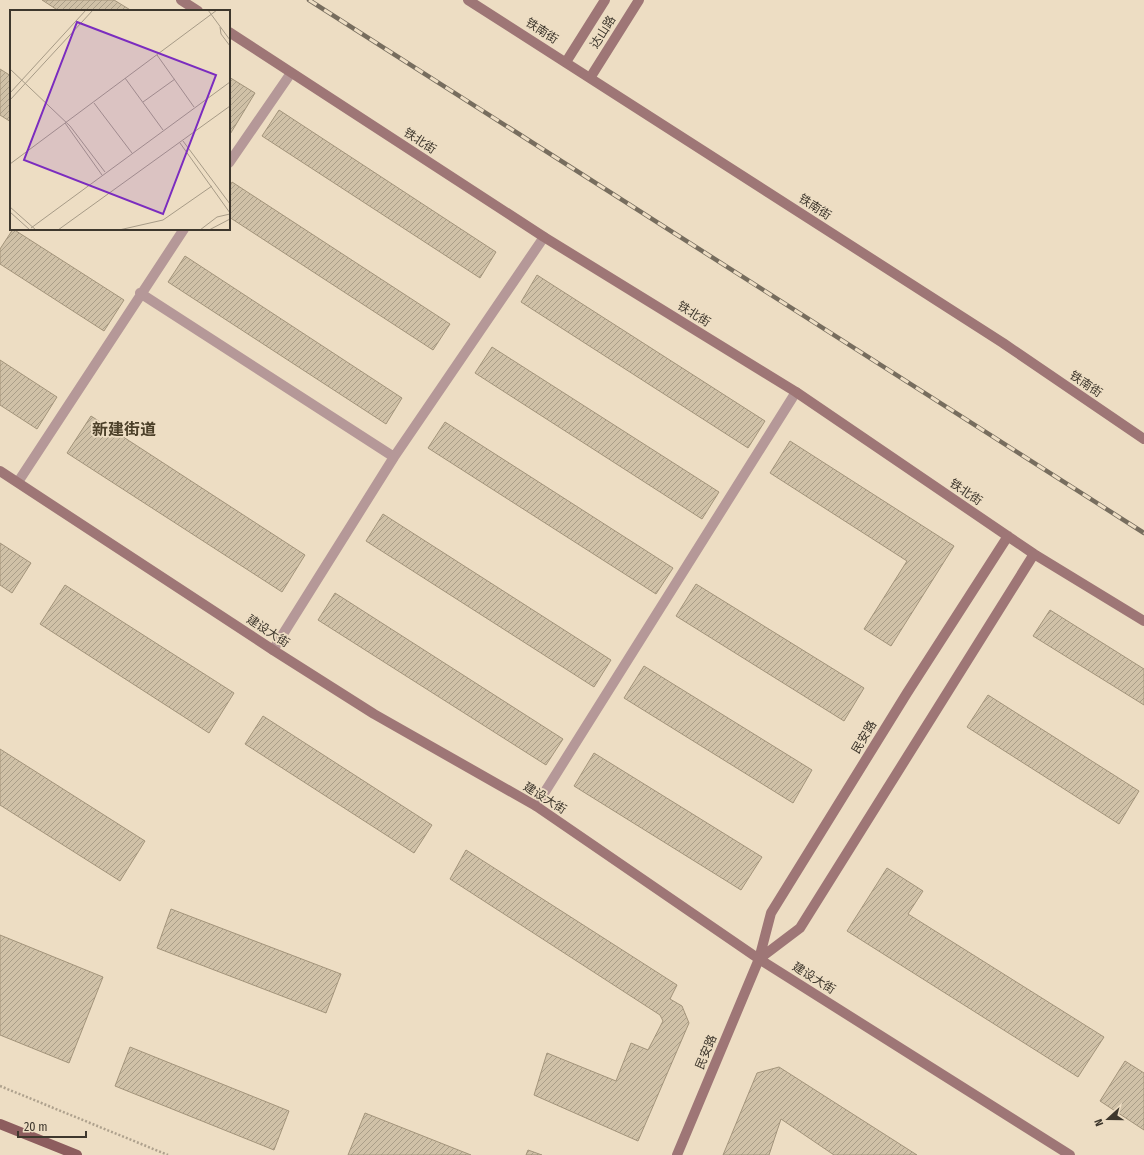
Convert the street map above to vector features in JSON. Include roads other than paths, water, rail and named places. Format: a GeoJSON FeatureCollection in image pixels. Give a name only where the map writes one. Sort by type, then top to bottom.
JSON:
{"type":"FeatureCollection","features":[{"type":"Feature","properties":{"kind":"main road"},"geometry":{"type":"LineString","coordinates":[[0,1124],[77,1155]]}},
{"type":"Feature","properties":{"kind":"street"},"geometry":{"type":"LineString","coordinates":[[181,0],[196,10]]}},
{"type":"Feature","properties":{"kind":"street","name":"铁南街"},"geometry":{"type":"LineString","coordinates":[[468,0],[1003,343],[1144,439]]}},
{"type":"Feature","properties":{"kind":"street","name":"达山路"},"geometry":{"type":"LineString","coordinates":[[566,62],[605,0]]}},
{"type":"Feature","properties":{"kind":"street","name":"达山路"},"geometry":{"type":"LineString","coordinates":[[590,78],[639,0]]}},
{"type":"Feature","properties":{"kind":"street","name":"铁北街"},"geometry":{"type":"LineString","coordinates":[[230,33],[544,237],[796,392],[1034,554],[1144,621]]}},
{"type":"Feature","properties":{"kind":"street"},"geometry":{"type":"LineString","coordinates":[[230,162],[291,73]]}},
{"type":"Feature","properties":{"kind":"street"},"geometry":{"type":"LineString","coordinates":[[18,482],[183,230]]}},
{"type":"Feature","properties":{"kind":"street"},"geometry":{"type":"LineString","coordinates":[[273,650],[394,457],[544,237]]}},
{"type":"Feature","properties":{"kind":"street"},"geometry":{"type":"LineString","coordinates":[[140,294],[394,457]]}},
{"type":"Feature","properties":{"kind":"street"},"geometry":{"type":"LineString","coordinates":[[536,806],[796,392]]}},
{"type":"Feature","properties":{"kind":"street","name":"建设大街"},"geometry":{"type":"LineString","coordinates":[[0,471],[273,650],[374,714],[536,806],[759,960],[1070,1155]]}},
{"type":"Feature","properties":{"kind":"street","name":"民安路"},"geometry":{"type":"LineString","coordinates":[[677,1155],[759,960],[771,913],[907,693],[1008,536]]}},
{"type":"Feature","properties":{"kind":"street","name":"民安路"},"geometry":{"type":"LineString","coordinates":[[759,960],[800,928],[1034,554]]}},
{"type":"Feature","properties":{"kind":"railway"},"geometry":{"type":"LineString","coordinates":[[309,0],[1144,533]]}},
{"type":"Feature","properties":{"kind":"district","name":"新建街道"},"geometry":{"type":"Point","coordinates":[124,429]}}]}
